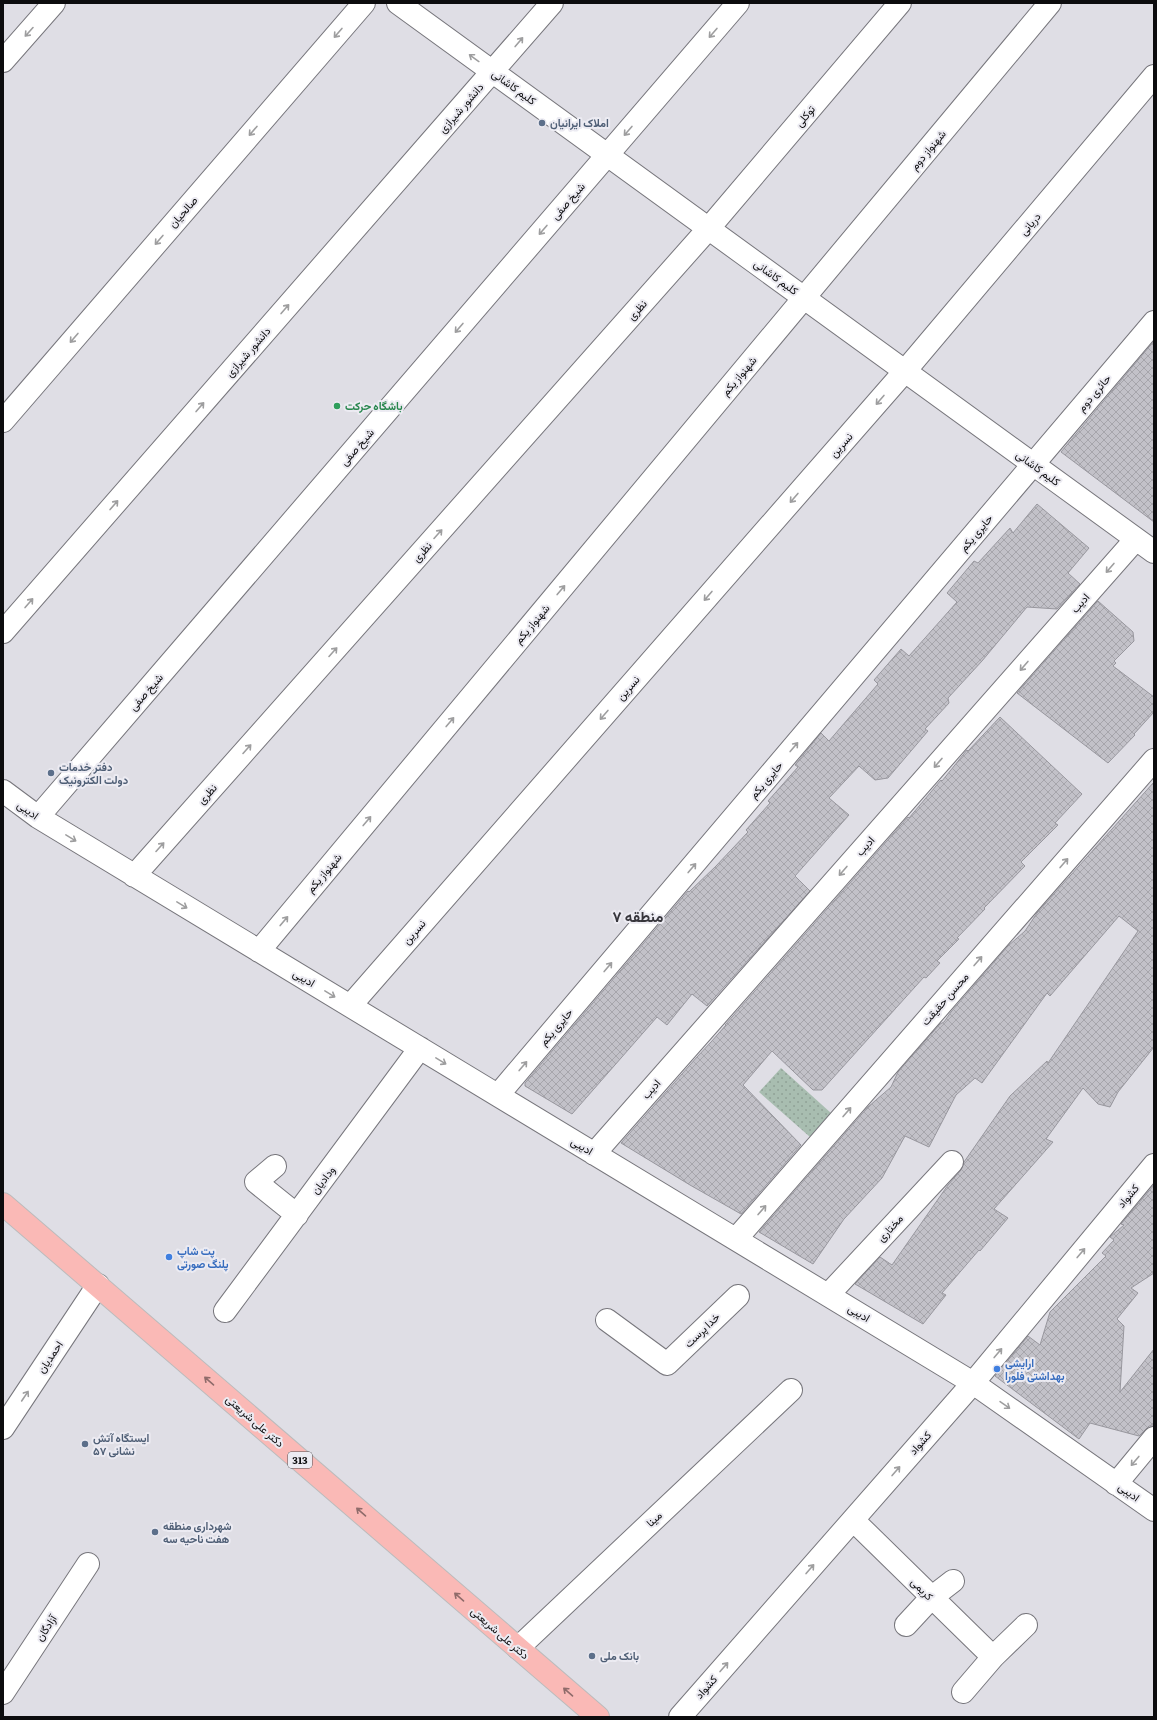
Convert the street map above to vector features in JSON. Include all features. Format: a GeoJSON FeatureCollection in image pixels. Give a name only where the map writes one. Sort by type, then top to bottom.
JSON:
{"type":"FeatureCollection","features":[{"type":"Feature","properties":{"kind":"main road","name":"دکتر علی شریعتی"},"geometry":{"type":"LineString","coordinates":[[3,1204],[598,1717]]}},
{"type":"Feature","properties":{"kind":"street"},"geometry":{"type":"LineString","coordinates":[[3,60],[54,3]]}},
{"type":"Feature","properties":{"kind":"street","name":"صالحیان"},"geometry":{"type":"LineString","coordinates":[[3,421],[364,3]]}},
{"type":"Feature","properties":{"kind":"street","name":"کلیم کاشانی"},"geometry":{"type":"LineString","coordinates":[[398,3],[1154,552]]}},
{"type":"Feature","properties":{"kind":"street","name":"دانشور شیرازی"},"geometry":{"type":"LineString","coordinates":[[3,632],[552,3]]}},
{"type":"Feature","properties":{"kind":"street","name":"شیخ صفی"},"geometry":{"type":"LineString","coordinates":[[38,818],[738,3]]}},
{"type":"Feature","properties":{"kind":"street","name":"توکلی"},"geometry":{"type":"LineString","coordinates":[[709,228],[900,3]]}},
{"type":"Feature","properties":{"kind":"street","name":"شهنواز دوم"},"geometry":{"type":"LineString","coordinates":[[805,298],[1050,3]]}},
{"type":"Feature","properties":{"kind":"street","name":"دریانی"},"geometry":{"type":"LineString","coordinates":[[905,371],[1154,76]]}},
{"type":"Feature","properties":{"kind":"street","name":"نظری"},"geometry":{"type":"LineString","coordinates":[[134,876],[709,228]]}},
{"type":"Feature","properties":{"kind":"street","name":"شهنواز یکم"},"geometry":{"type":"LineString","coordinates":[[259,951],[805,298]]}},
{"type":"Feature","properties":{"kind":"street","name":"حائری دوم"},"geometry":{"type":"LineString","coordinates":[[1034,465],[1154,322]]}},
{"type":"Feature","properties":{"kind":"street","name":"نسرین"},"geometry":{"type":"LineString","coordinates":[[350,1006],[905,371]]}},
{"type":"Feature","properties":{"kind":"street","name":"حایری یکم"},"geometry":{"type":"LineString","coordinates":[[498,1095],[1034,465]]}},
{"type":"Feature","properties":{"kind":"street","name":"ادیب"},"geometry":{"type":"LineString","coordinates":[[594,1154],[1136,539]]}},
{"type":"Feature","properties":{"kind":"street","name":"محسن حقیقت"},"geometry":{"type":"LineString","coordinates":[[736,1239],[1154,760]]}},
{"type":"Feature","properties":{"kind":"street","name":"ادیبی"},"geometry":{"type":"LineString","coordinates":[[3,791],[38,818],[973,1383],[1154,1510]]}},
{"type":"Feature","properties":{"kind":"street","name":"ودادیان"},"geometry":{"type":"LineString","coordinates":[[225,1311],[420,1048]]}},
{"type":"Feature","properties":{"kind":"street","name":"مختاری"},"geometry":{"type":"LineString","coordinates":[[828,1295],[952,1162]]}},
{"type":"Feature","properties":{"kind":"street","name":"کشواد"},"geometry":{"type":"LineString","coordinates":[[680,1717],[973,1383],[1154,1165]]}},
{"type":"Feature","properties":{"kind":"street"},"geometry":{"type":"LineString","coordinates":[[275,1166],[256,1182],[297,1215]]}},
{"type":"Feature","properties":{"kind":"street","name":"احمدیان"},"geometry":{"type":"LineString","coordinates":[[3,1428],[98,1285]]}},
{"type":"Feature","properties":{"kind":"street","name":"خدا پرست"},"geometry":{"type":"LineString","coordinates":[[607,1320],[667,1364],[738,1296]]}},
{"type":"Feature","properties":{"kind":"street","name":"مینا"},"geometry":{"type":"LineString","coordinates":[[518,1648],[791,1390]]}},
{"type":"Feature","properties":{"kind":"street"},"geometry":{"type":"LineString","coordinates":[[1116,1484],[1154,1438]]}},
{"type":"Feature","properties":{"kind":"street","name":"کریمی"},"geometry":{"type":"LineString","coordinates":[[853,1520],[993,1657]]}},
{"type":"Feature","properties":{"kind":"street","name":"آزادگان"},"geometry":{"type":"LineString","coordinates":[[3,1693],[88,1564]]}},
{"type":"Feature","properties":{"kind":"street"},"geometry":{"type":"LineString","coordinates":[[906,1625],[931,1598],[953,1581]]}},
{"type":"Feature","properties":{"kind":"street"},"geometry":{"type":"LineString","coordinates":[[964,1692],[993,1657],[1026,1625]]}},
{"type":"Feature","properties":{"kind":"green space"},"geometry":{"type":"Polygon","coordinates":[[[781,1068],[831,1113],[810,1137],[759,1092],[781,1068]]]}},
{"type":"Feature","properties":{"kind":"building"},"geometry":{"type":"Polygon","coordinates":[[[1154,341],[1154,522],[1061,452],[1154,341]]]}},
{"type":"Feature","properties":{"kind":"building"},"geometry":{"type":"Polygon","coordinates":[[[1037,504],[1089,548],[1068,573],[1080,584],[1057,609],[1027,607],[982,661],[948,698],[949,703],[925,729],[928,731],[888,778],[875,780],[859,766],[829,798],[849,815],[795,876],[810,891],[707,1006],[692,994],[667,1025],[657,1017],[572,1114],[525,1086],[525,1083],[688,891],[689,892],[716,866],[748,832],[746,830],[770,803],[768,801],[798,767],[795,765],[821,733],[829,741],[878,684],[874,680],[901,649],[909,656],[957,602],[947,593],[974,561],[978,563],[1010,528],[1013,533],[1037,504]]]}},
{"type":"Feature","properties":{"kind":"building"},"geometry":{"type":"Polygon","coordinates":[[[1098,601],[1133,632],[1134,641],[1114,661],[1116,663],[1113,666],[1154,697],[1154,712],[1134,734],[1135,735],[1108,763],[1017,693],[1098,601]]]}},
{"type":"Feature","properties":{"kind":"building"},"geometry":{"type":"Polygon","coordinates":[[[1000,717],[1082,794],[1055,823],[1058,825],[1021,862],[1025,866],[984,908],[985,909],[957,938],[959,939],[937,961],[940,963],[926,978],[924,977],[822,1090],[813,1090],[772,1051],[743,1085],[801,1145],[741,1214],[621,1143],[908,817],[909,818],[941,780],[942,781],[967,750],[968,751],[1000,717]]]}},
{"type":"Feature","properties":{"kind":"building"},"geometry":{"type":"Polygon","coordinates":[[[1154,782],[1154,1047],[1118,1092],[1110,1107],[1098,1104],[1083,1088],[1046,1139],[1053,1142],[994,1209],[1008,1218],[942,1293],[946,1295],[923,1324],[855,1284],[880,1257],[892,1265],[948,1185],[961,1170],[964,1162],[1010,1096],[1047,1061],[1048,1063],[1138,931],[1119,916],[1050,996],[1047,993],[982,1083],[975,1078],[956,1095],[929,1147],[905,1136],[882,1178],[844,1219],[813,1264],[759,1232],[868,1107],[891,1087],[898,1072],[940,1024],[944,1022],[1008,946],[1025,931],[1037,913],[1154,782]]]}},
{"type":"Feature","properties":{"kind":"building"},"geometry":{"type":"Polygon","coordinates":[[[1154,1185],[1154,1273],[1131,1288],[1138,1293],[1117,1319],[1124,1326],[1120,1392],[1154,1349],[1154,1426],[1149,1426],[1139,1436],[1090,1423],[1079,1439],[995,1376],[1028,1336],[1040,1345],[1050,1312],[1106,1256],[1102,1253],[1114,1240],[1110,1237],[1124,1225],[1121,1224],[1154,1185]]]}},
{"type":"Feature","properties":{"kind":"place","name":"املاک ایرانیان"},"geometry":{"type":"Point","coordinates":[542,123]}},
{"type":"Feature","properties":{"kind":"place","name":"باشگاه حرکت"},"geometry":{"type":"Point","coordinates":[337,406]}},
{"type":"Feature","properties":{"kind":"place","name":"دفتر خدمات دولت الکترونیک"},"geometry":{"type":"Point","coordinates":[51,773]}},
{"type":"Feature","properties":{"kind":"place","name":"پت شاپ پلنگ صورتی"},"geometry":{"type":"Point","coordinates":[169,1257]}},
{"type":"Feature","properties":{"kind":"place","name":"ارایشی بهداشتی فلورا"},"geometry":{"type":"Point","coordinates":[997,1369]}},
{"type":"Feature","properties":{"kind":"place","name":"ایستگاه آتش نشانی ۵۷"},"geometry":{"type":"Point","coordinates":[85,1444]}},
{"type":"Feature","properties":{"kind":"place","name":"شهرداری منطقه هفت ناحیه سه"},"geometry":{"type":"Point","coordinates":[155,1532]}},
{"type":"Feature","properties":{"kind":"place","name":"بانک ملی"},"geometry":{"type":"Point","coordinates":[592,1656]}},
{"type":"Feature","properties":{"kind":"district","name":"منطقه ۷"},"geometry":{"type":"Point","coordinates":[638,917]}}]}
